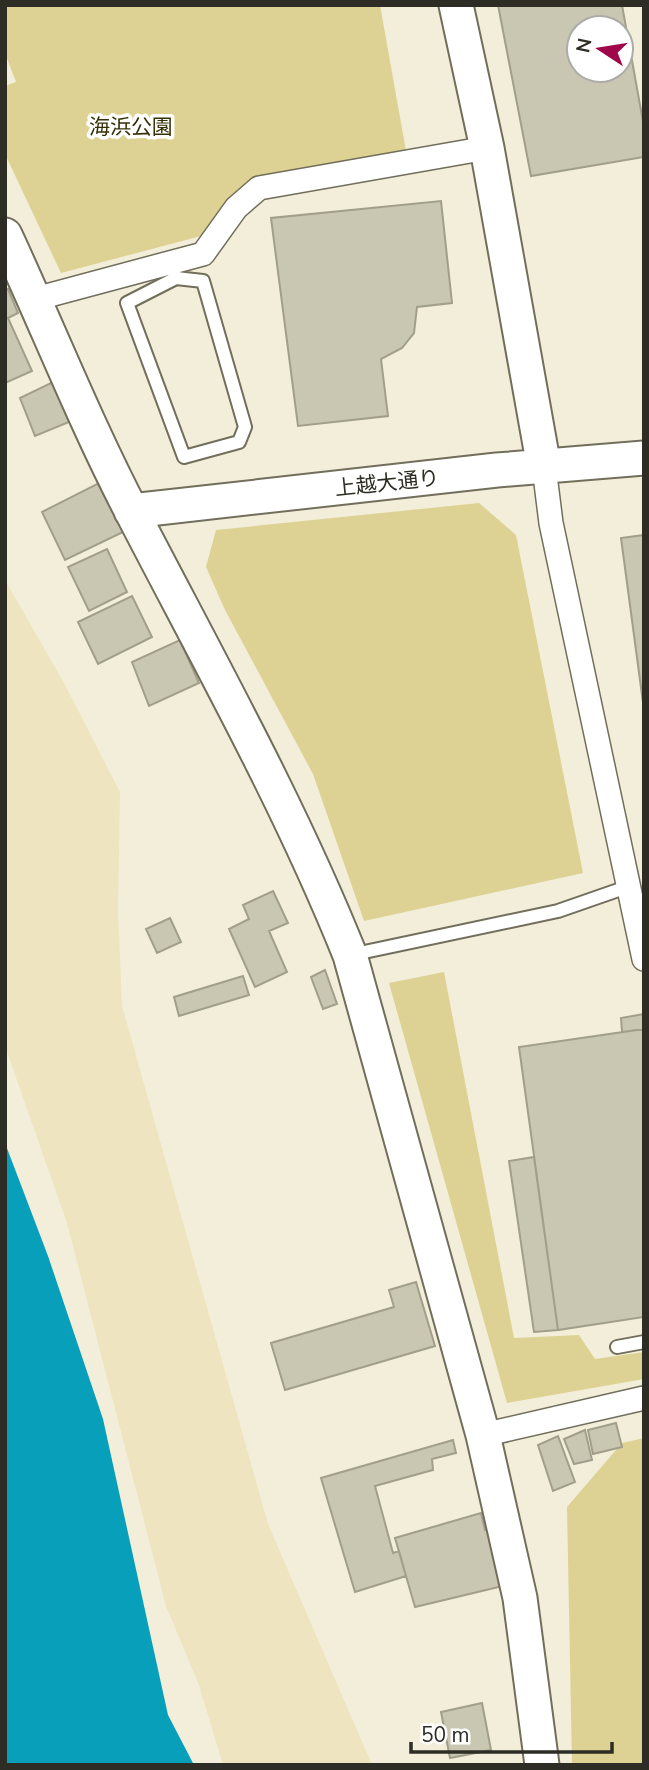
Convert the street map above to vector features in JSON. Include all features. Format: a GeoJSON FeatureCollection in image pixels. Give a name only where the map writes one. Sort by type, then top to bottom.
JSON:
{"type":"FeatureCollection","features":[{"type":"Feature","properties":{"kind":"street"},"geometry":{"type":"LineString","coordinates":[[456,5],[487,148],[544,467],[551,523],[644,959]]}},
{"type":"Feature","properties":{"kind":"street"},"geometry":{"type":"LineString","coordinates":[[35,299],[170,272],[203,254],[236,208],[259,188],[487,148]]}},
{"type":"Feature","properties":{"kind":"street"},"geometry":{"type":"LineString","coordinates":[[5,235],[131,511],[279,798],[328,900],[350,955],[483,1435],[520,1598],[542,1765]]}},
{"type":"Feature","properties":{"kind":"street","name":"上越大通り"},"geometry":{"type":"LineString","coordinates":[[131,511],[644,458]]}},
{"type":"Feature","properties":{"kind":"street"},"geometry":{"type":"LineString","coordinates":[[483,1435],[644,1398]]}},
{"type":"Feature","properties":{"kind":"lane"},"geometry":{"type":"LineString","coordinates":[[170,272],[203,281],[244,427],[239,442],[184,457],[127,303],[170,272]]}},
{"type":"Feature","properties":{"kind":"lane"},"geometry":{"type":"LineString","coordinates":[[350,955],[558,911],[627,887]]}},
{"type":"Feature","properties":{"kind":"lane"},"geometry":{"type":"LineString","coordinates":[[617,1347],[644,1342]]}},
{"type":"Feature","properties":{"kind":"green space","name":"海浜公園"},"geometry":{"type":"Polygon","coordinates":[[[5,5],[380,5],[406,151],[246,183],[201,236],[61,273],[5,154],[5,86],[16,82],[5,53],[5,5]]]}},
{"type":"Feature","properties":{"kind":"green space"},"geometry":{"type":"Polygon","coordinates":[[[479,503],[516,535],[583,873],[364,921],[313,774],[225,610],[206,567],[216,530],[479,503]]]}},
{"type":"Feature","properties":{"kind":"green space"},"geometry":{"type":"Polygon","coordinates":[[[444,972],[514,1338],[579,1335],[595,1359],[644,1352],[644,1379],[507,1403],[389,983],[444,972]]]}},
{"type":"Feature","properties":{"kind":"green space"},"geometry":{"type":"Polygon","coordinates":[[[644,1438],[644,1765],[572,1765],[567,1507],[622,1443],[644,1438]]]}},
{"type":"Feature","properties":{"kind":"sand"},"geometry":{"type":"Polygon","coordinates":[[[5,580],[64,683],[120,792],[118,911],[122,1006],[268,1524],[372,1765],[223,1765],[199,1685],[166,1606],[67,1223],[5,1046],[5,580]]]}},
{"type":"Feature","properties":{"kind":"water"},"geometry":{"type":"Polygon","coordinates":[[[5,1143],[48,1256],[103,1419],[168,1715],[194,1765],[5,1765],[5,1143]]]}},
{"type":"Feature","properties":{"kind":"building"},"geometry":{"type":"Polygon","coordinates":[[[498,5],[622,5],[624,14],[565,14],[565,84],[635,84],[635,77],[644,127],[644,157],[531,176],[498,5]]]}},
{"type":"Feature","properties":{"kind":"building"},"geometry":{"type":"Polygon","coordinates":[[[441,201],[452,303],[417,307],[414,333],[402,348],[381,359],[388,416],[298,426],[271,218],[441,201]]]}},
{"type":"Feature","properties":{"kind":"building"},"geometry":{"type":"Polygon","coordinates":[[[8,289],[18,313],[8,318],[32,371],[5,383],[5,290],[8,289]]]}},
{"type":"Feature","properties":{"kind":"building"},"geometry":{"type":"Polygon","coordinates":[[[53,382],[69,422],[35,436],[20,398],[53,382]]]}},
{"type":"Feature","properties":{"kind":"building"},"geometry":{"type":"Polygon","coordinates":[[[99,483],[123,532],[65,560],[42,512],[99,483]]]}},
{"type":"Feature","properties":{"kind":"building"},"geometry":{"type":"Polygon","coordinates":[[[644,535],[644,710],[621,538],[644,535]]]}},
{"type":"Feature","properties":{"kind":"building"},"geometry":{"type":"Polygon","coordinates":[[[107,549],[127,592],[89,611],[68,567],[107,549]]]}},
{"type":"Feature","properties":{"kind":"building"},"geometry":{"type":"Polygon","coordinates":[[[132,596],[152,637],[98,664],[78,622],[132,596]]]}},
{"type":"Feature","properties":{"kind":"building"},"geometry":{"type":"Polygon","coordinates":[[[180,640],[199,683],[149,706],[132,662],[180,640]]]}},
{"type":"Feature","properties":{"kind":"building"},"geometry":{"type":"Polygon","coordinates":[[[273,891],[288,923],[269,931],[287,972],[255,987],[229,929],[249,919],[243,905],[273,891]]]}},
{"type":"Feature","properties":{"kind":"building"},"geometry":{"type":"Polygon","coordinates":[[[170,918],[181,942],[157,953],[146,929],[170,918]]]}},
{"type":"Feature","properties":{"kind":"building"},"geometry":{"type":"Polygon","coordinates":[[[325,970],[337,1004],[323,1009],[311,977],[325,970]]]}},
{"type":"Feature","properties":{"kind":"building"},"geometry":{"type":"Polygon","coordinates":[[[243,976],[249,995],[179,1016],[174,997],[243,976]]]}},
{"type":"Feature","properties":{"kind":"building"},"geometry":{"type":"Polygon","coordinates":[[[644,1014],[644,1029],[622,1032],[621,1018],[644,1014]]]}},
{"type":"Feature","properties":{"kind":"building"},"geometry":{"type":"Polygon","coordinates":[[[644,1029],[644,1317],[558,1330],[519,1047],[644,1029]]]}},
{"type":"Feature","properties":{"kind":"building"},"geometry":{"type":"Polygon","coordinates":[[[534,1157],[558,1330],[534,1332],[509,1161],[534,1157]]]}},
{"type":"Feature","properties":{"kind":"building"},"geometry":{"type":"Polygon","coordinates":[[[416,1282],[435,1346],[285,1390],[271,1343],[394,1307],[389,1290],[416,1282]]]}},
{"type":"Feature","properties":{"kind":"building"},"geometry":{"type":"Polygon","coordinates":[[[616,1423],[622,1447],[593,1454],[588,1430],[616,1423]]]}},
{"type":"Feature","properties":{"kind":"building"},"geometry":{"type":"Polygon","coordinates":[[[585,1430],[592,1460],[574,1464],[564,1439],[585,1430]]]}},
{"type":"Feature","properties":{"kind":"building"},"geometry":{"type":"Polygon","coordinates":[[[558,1436],[575,1482],[553,1491],[538,1445],[558,1436]]]}},
{"type":"Feature","properties":{"kind":"building"},"geometry":{"type":"Polygon","coordinates":[[[453,1440],[456,1453],[432,1459],[433,1470],[375,1486],[393,1553],[399,1551],[406,1576],[355,1592],[321,1478],[453,1440]]]}},
{"type":"Feature","properties":{"kind":"building"},"geometry":{"type":"Polygon","coordinates":[[[481,1513],[485,1530],[496,1529],[507,1585],[415,1607],[395,1538],[481,1513]]]}},
{"type":"Feature","properties":{"kind":"building"},"geometry":{"type":"Polygon","coordinates":[[[482,1703],[491,1750],[450,1758],[441,1712],[482,1703]]]}}]}
